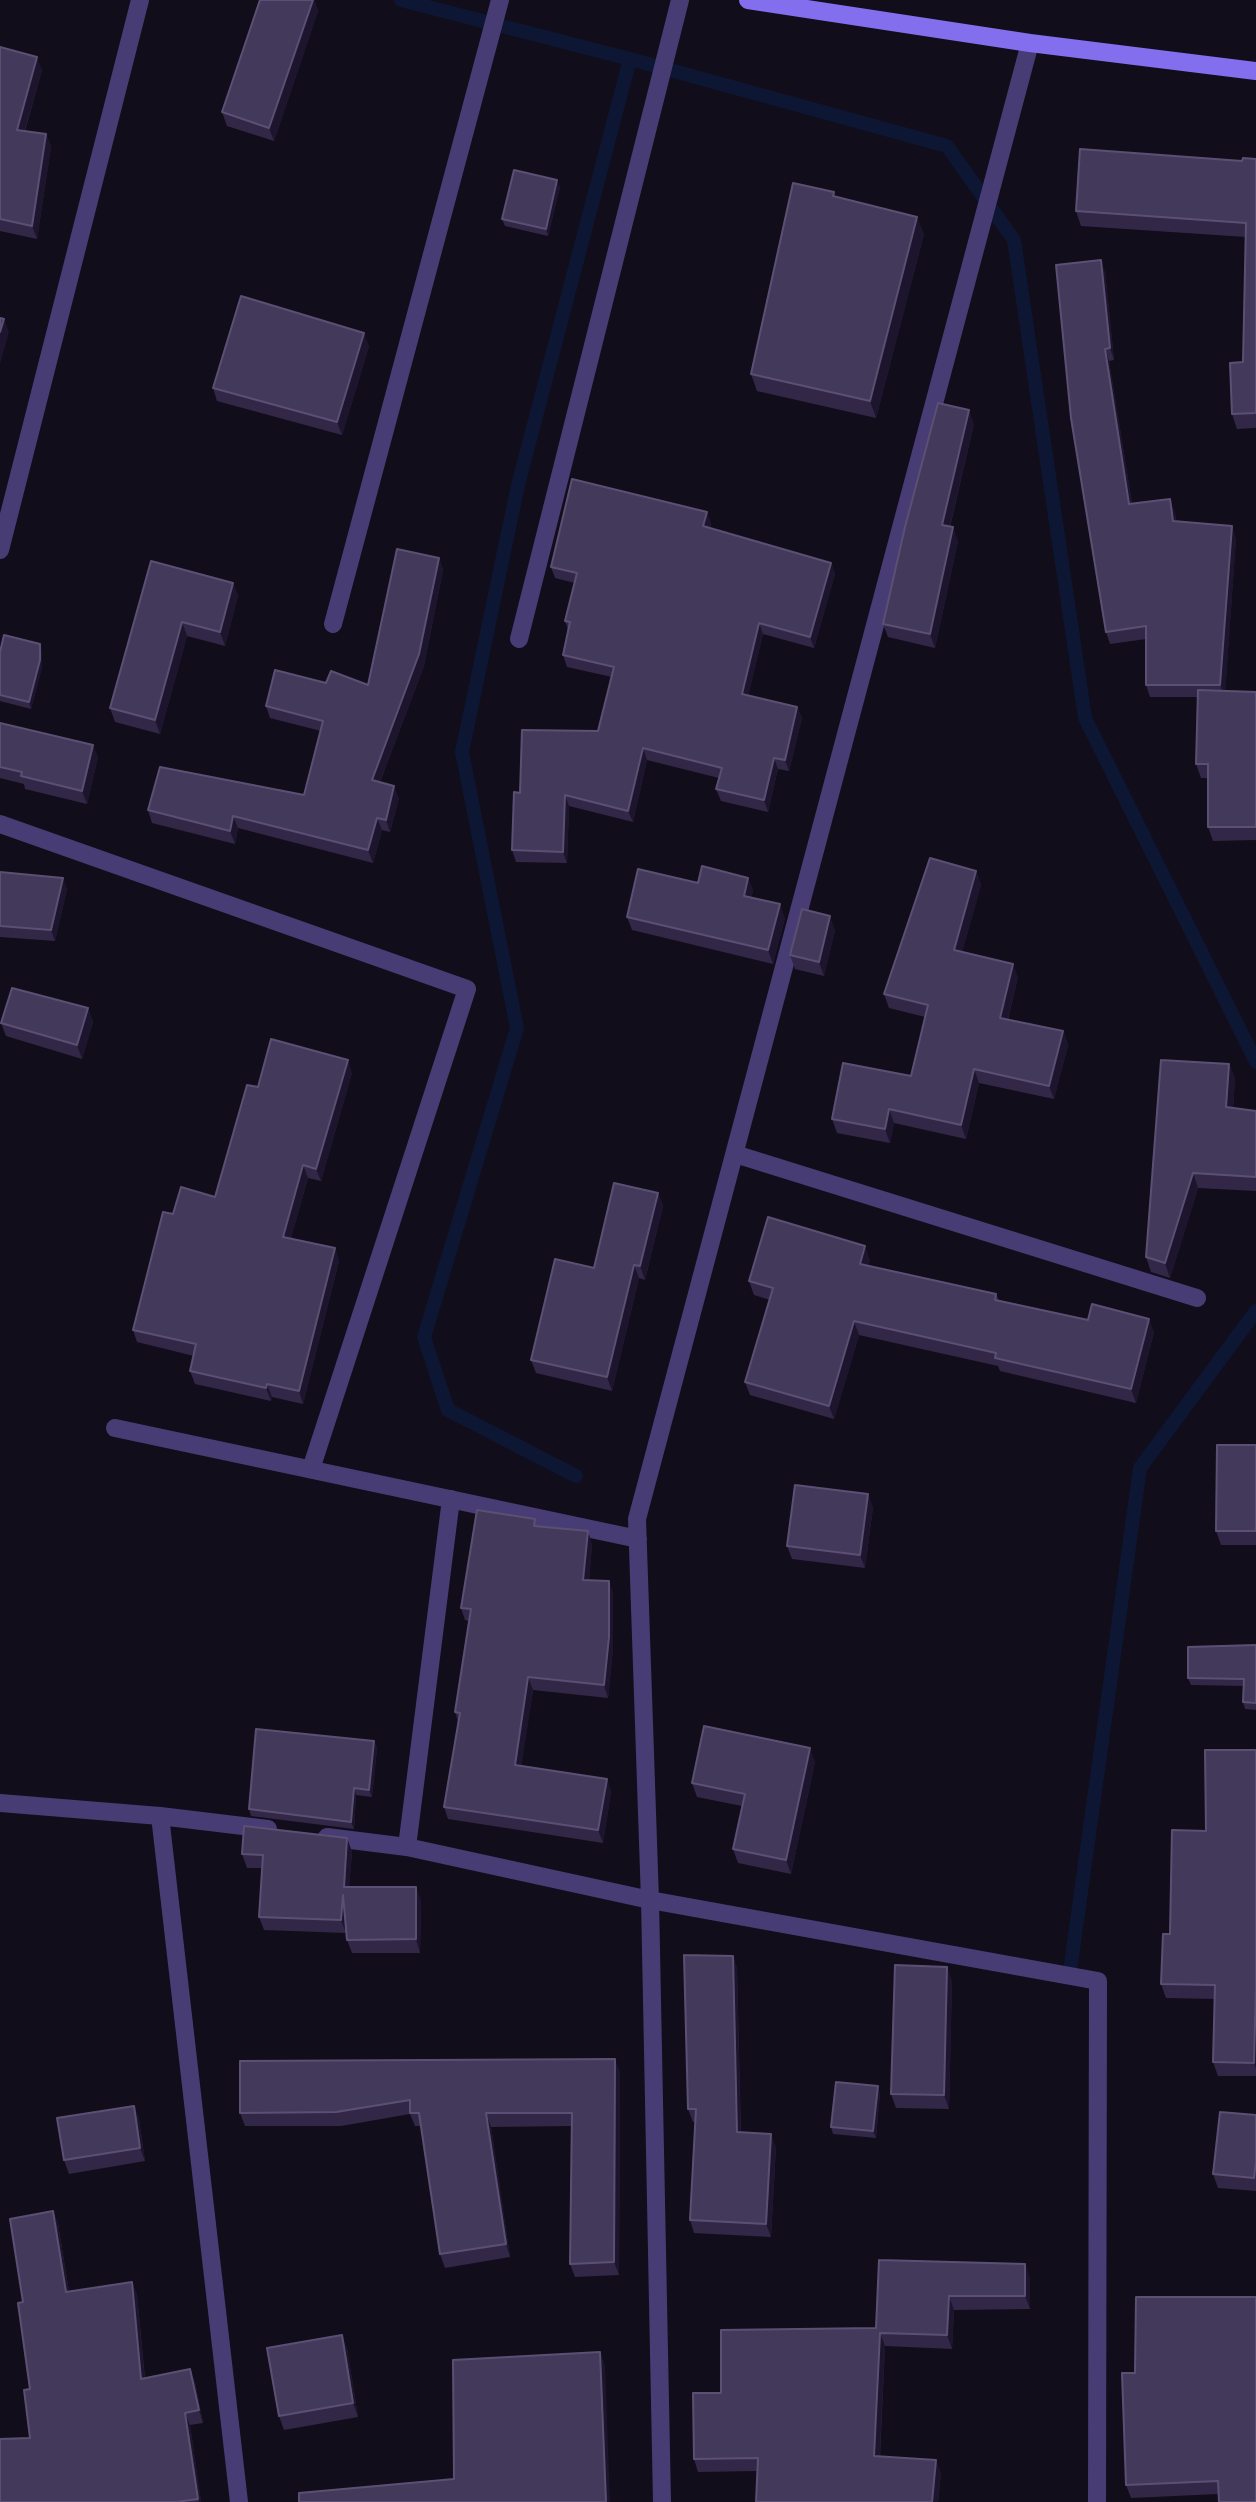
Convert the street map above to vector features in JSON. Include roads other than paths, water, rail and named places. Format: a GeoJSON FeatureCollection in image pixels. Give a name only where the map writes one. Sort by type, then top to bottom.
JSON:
{"type":"FeatureCollection","features":[{"type":"Feature","properties":{"kind":"main road"},"geometry":{"type":"LineString","coordinates":[[748,0],[1030,43],[1256,71]]}},
{"type":"Feature","properties":{"kind":"street"},"geometry":{"type":"LineString","coordinates":[[0,550],[140,0]]}},
{"type":"Feature","properties":{"kind":"street"},"geometry":{"type":"LineString","coordinates":[[333,624],[500,0]]}},
{"type":"Feature","properties":{"kind":"street"},"geometry":{"type":"LineString","coordinates":[[519,639],[666,68],[680,0]]}},
{"type":"Feature","properties":{"kind":"street"},"geometry":{"type":"LineString","coordinates":[[662,2502],[650,1900],[637,1519],[1030,43]]}},
{"type":"Feature","properties":{"kind":"street"},"geometry":{"type":"LineString","coordinates":[[0,824],[467,989],[311,1469]]}},
{"type":"Feature","properties":{"kind":"street"},"geometry":{"type":"LineString","coordinates":[[735,1154],[1197,1298]]}},
{"type":"Feature","properties":{"kind":"street"},"geometry":{"type":"LineString","coordinates":[[115,1428],[638,1539]]}},
{"type":"Feature","properties":{"kind":"street"},"geometry":{"type":"LineString","coordinates":[[407,1847],[451,1499]]}},
{"type":"Feature","properties":{"kind":"street"},"geometry":{"type":"LineString","coordinates":[[0,1803],[160,1816],[283,1831]]}},
{"type":"Feature","properties":{"kind":"street"},"geometry":{"type":"LineString","coordinates":[[160,1816],[239,2502]]}},
{"type":"Feature","properties":{"kind":"street"},"geometry":{"type":"LineString","coordinates":[[311,1835],[407,1847],[650,1900],[1098,1981],[1097,2502]]}},
{"type":"Feature","properties":{"kind":"waterway"},"geometry":{"type":"LineString","coordinates":[[401,0],[630,59],[947,146],[1014,240],[1085,718],[1256,1062]]}},
{"type":"Feature","properties":{"kind":"waterway"},"geometry":{"type":"LineString","coordinates":[[576,1476],[448,1410],[424,1337],[517,1028],[462,752],[518,485],[630,59]]}},
{"type":"Feature","properties":{"kind":"waterway"},"geometry":{"type":"LineString","coordinates":[[1070,1971],[1140,1468],[1256,1311]]}}]}
